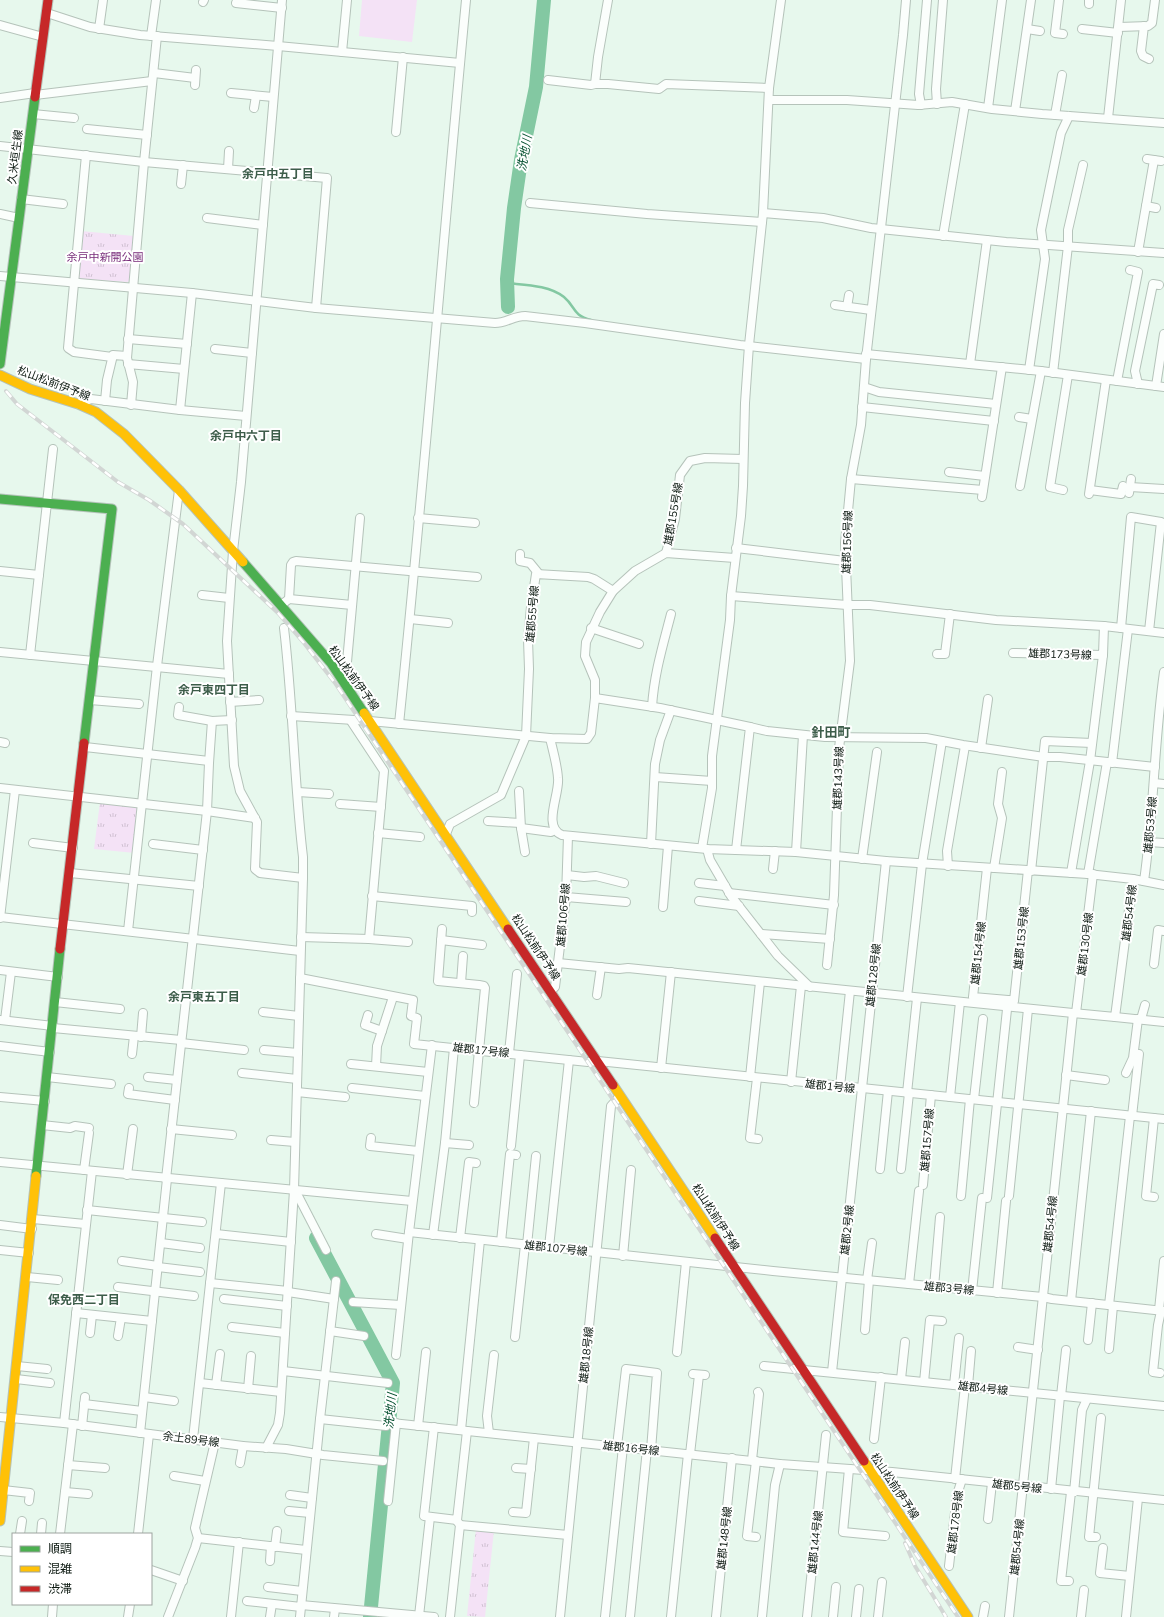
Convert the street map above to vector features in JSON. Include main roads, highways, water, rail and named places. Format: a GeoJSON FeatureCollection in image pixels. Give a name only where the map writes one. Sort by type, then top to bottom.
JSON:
{"type":"FeatureCollection","features":[{"type":"Feature","properties":{"kind":"main road","name":"久米垣生線"},"geometry":{"type":"LineString","coordinates":[[0,364],[48,0]]}},
{"type":"Feature","properties":{"kind":"main road","name":"松山松前伊予線"},"geometry":{"type":"LineString","coordinates":[[0,375],[30,389],[78,404],[96,412],[124,434],[179,490],[331,663],[968,1617]]}},
{"type":"Feature","properties":{"kind":"main road"},"geometry":{"type":"LineString","coordinates":[[0,499],[112,510],[63,924],[32,1229],[0,1520]]}},
{"type":"Feature","properties":{"kind":"waterway","name":"洗地川"},"geometry":{"type":"LineString","coordinates":[[508,307],[507,279],[514,208],[521,160],[536,87],[544,0]]}},
{"type":"Feature","properties":{"kind":"waterway"},"geometry":{"type":"LineString","coordinates":[[507,283],[537,286],[558,293],[568,301],[580,316],[591,320]]}},
{"type":"Feature","properties":{"kind":"waterway","name":"洗地川"},"geometry":{"type":"LineString","coordinates":[[316,1238],[393,1383],[370,1617]]}},
{"type":"Feature","properties":{"kind":"railway"},"geometry":{"type":"LineString","coordinates":[[6,391],[17,404],[118,482],[149,500],[183,524],[278,613],[304,643],[335,683],[958,1617]]}},
{"type":"Feature","properties":{"kind":"railway"},"geometry":{"type":"LineString","coordinates":[[905,1543],[915,1566],[946,1617]]}},
{"type":"Feature","properties":{"kind":"district","name":"余戸中五丁目"},"geometry":{"type":"Point","coordinates":[278,173]}},
{"type":"Feature","properties":{"kind":"district","name":"余戸中六丁目"},"geometry":{"type":"Point","coordinates":[246,435]}},
{"type":"Feature","properties":{"kind":"district","name":"余戸東四丁目"},"geometry":{"type":"Point","coordinates":[214,689]}},
{"type":"Feature","properties":{"kind":"district","name":"針田町"},"geometry":{"type":"Point","coordinates":[831,732]}},
{"type":"Feature","properties":{"kind":"district","name":"余戸東五丁目"},"geometry":{"type":"Point","coordinates":[204,996]}},
{"type":"Feature","properties":{"kind":"district","name":"保免西二丁目"},"geometry":{"type":"Point","coordinates":[84,1299]}},
{"type":"Feature","properties":{"kind":"park label","name":"余戸中新開公園"},"geometry":{"type":"Point","coordinates":[105,257]}}]}
